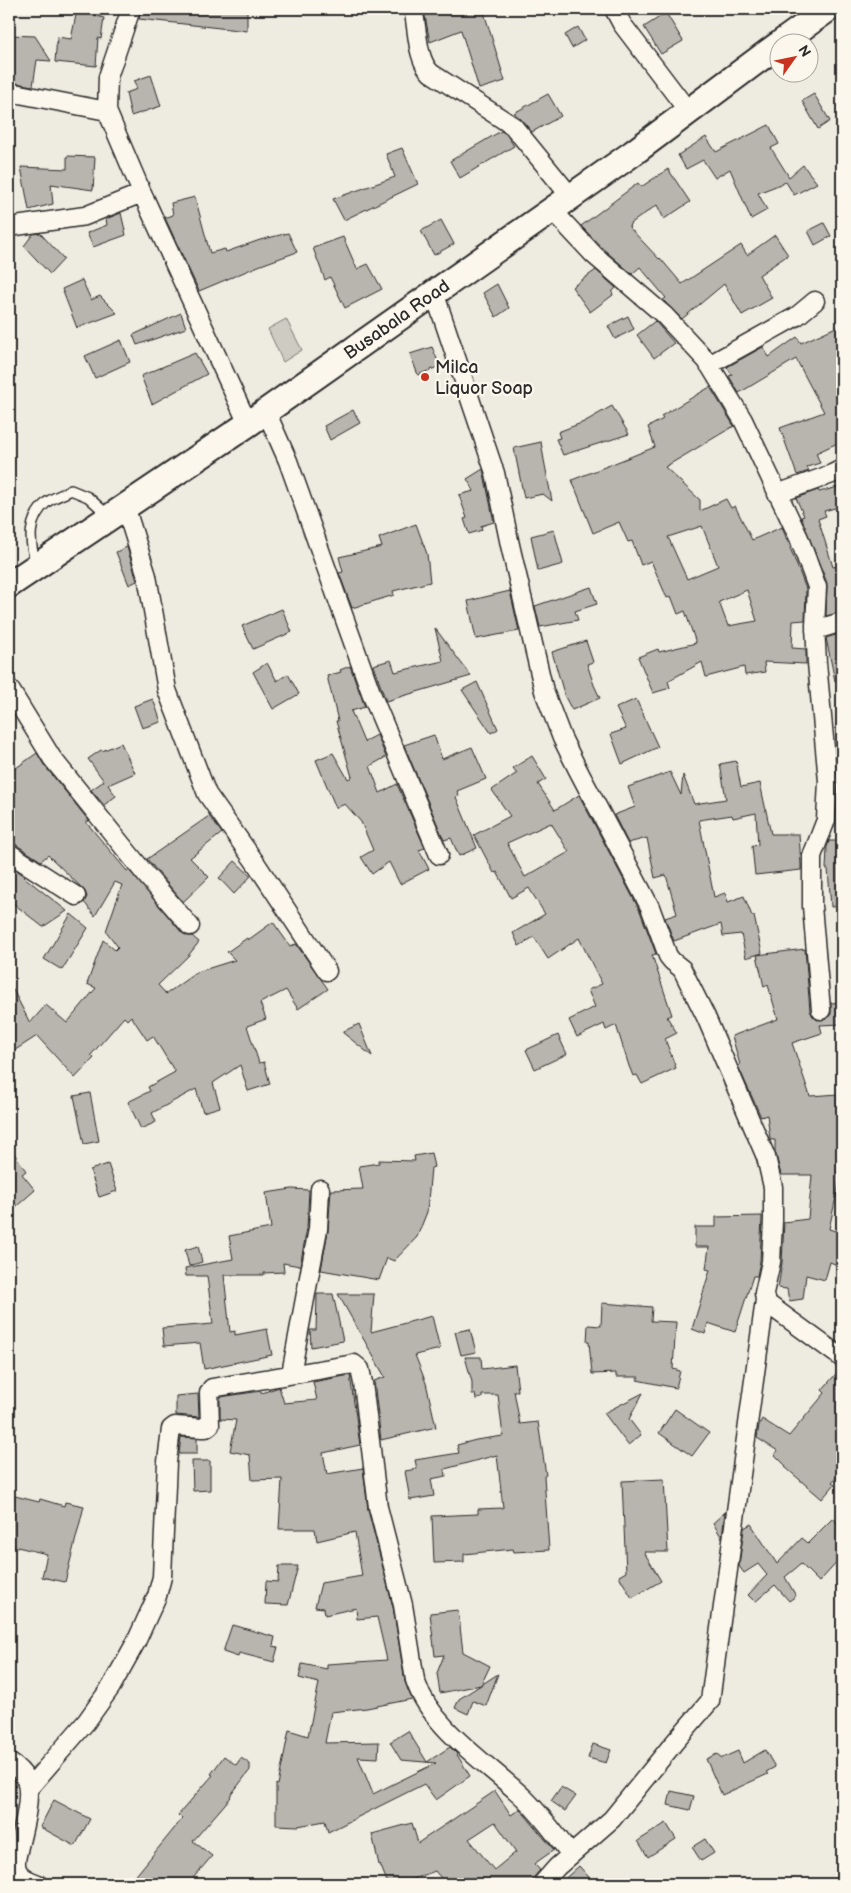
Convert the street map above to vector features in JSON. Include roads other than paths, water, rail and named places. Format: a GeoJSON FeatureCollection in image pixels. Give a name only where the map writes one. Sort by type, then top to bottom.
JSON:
{"type":"FeatureCollection","features":[{"type":"Feature","properties":{"kind":"street"},"geometry":{"type":"LineString","coordinates":[[131,9],[108,77],[107,111],[142,193],[257,417],[288,461],[373,698],[439,855]]}},
{"type":"Feature","properties":{"kind":"street"},"geometry":{"type":"LineString","coordinates":[[413,9],[424,66],[513,126],[594,255],[664,315],[690,340],[709,365],[743,420],[799,538],[817,587],[815,630],[828,781],[826,820],[812,856],[812,906],[821,1010]]}},
{"type":"Feature","properties":{"kind":"street"},"geometry":{"type":"LineString","coordinates":[[614,9],[622,24],[688,111]]}},
{"type":"Feature","properties":{"kind":"street"},"geometry":{"type":"LineString","coordinates":[[796,32],[828,9]]}},
{"type":"Feature","properties":{"kind":"street","name":"Busabala Road"},"geometry":{"type":"LineString","coordinates":[[9,585],[257,417],[561,204],[768,52]]}},
{"type":"Feature","properties":{"kind":"street"},"geometry":{"type":"LineString","coordinates":[[9,92],[107,111]]}},
{"type":"Feature","properties":{"kind":"street"},"geometry":{"type":"LineString","coordinates":[[9,227],[85,216],[142,193]]}},
{"type":"Feature","properties":{"kind":"street"},"geometry":{"type":"LineString","coordinates":[[434,292],[495,472],[544,691],[562,738],[650,908],[668,956],[682,969],[706,1017],[766,1157],[773,1187],[771,1262],[764,1293],[765,1300],[710,1701],[672,1744],[612,1819],[571,1855],[542,1884]]}},
{"type":"Feature","properties":{"kind":"street"},"geometry":{"type":"LineString","coordinates":[[709,365],[797,316],[815,301]]}},
{"type":"Feature","properties":{"kind":"street"},"geometry":{"type":"LineString","coordinates":[[777,494],[832,474],[842,468]]}},
{"type":"Feature","properties":{"kind":"street"},"geometry":{"type":"LineString","coordinates":[[118,512],[147,576],[167,690],[206,794],[255,862],[327,971]]}},
{"type":"Feature","properties":{"kind":"street"},"geometry":{"type":"LineString","coordinates":[[815,630],[842,622]]}},
{"type":"Feature","properties":{"kind":"street"},"geometry":{"type":"LineString","coordinates":[[9,688],[57,765],[146,876],[190,926]]}},
{"type":"Feature","properties":{"kind":"street"},"geometry":{"type":"LineString","coordinates":[[9,852],[76,896]]}},
{"type":"Feature","properties":{"kind":"street"},"geometry":{"type":"LineString","coordinates":[[291,1374],[318,1229],[320,1189]]}},
{"type":"Feature","properties":{"kind":"street"},"geometry":{"type":"LineString","coordinates":[[765,1300],[842,1358]]}},
{"type":"Feature","properties":{"kind":"street"},"geometry":{"type":"LineString","coordinates":[[28,1788],[86,1722],[111,1687],[157,1596],[162,1577],[167,1462],[171,1429],[175,1426],[206,1428],[210,1425],[209,1393],[212,1388],[354,1364],[360,1369],[363,1383],[378,1506],[403,1605],[415,1680],[419,1692],[427,1706],[461,1743],[525,1799],[544,1819],[571,1855]]}},
{"type":"Feature","properties":{"kind":"street"},"geometry":{"type":"LineString","coordinates":[[9,1762],[20,1770],[26,1778],[28,1788],[17,1869],[25,1879],[38,1884]]}},
{"type":"Feature","properties":{"kind":"lane"},"geometry":{"type":"LineString","coordinates":[[36,566],[30,542],[32,526],[39,511],[48,501],[71,490],[118,512]]}},
{"type":"Feature","properties":{"kind":"place","name":"Milca Liquor Soap"},"geometry":{"type":"Point","coordinates":[425,377]}}]}
